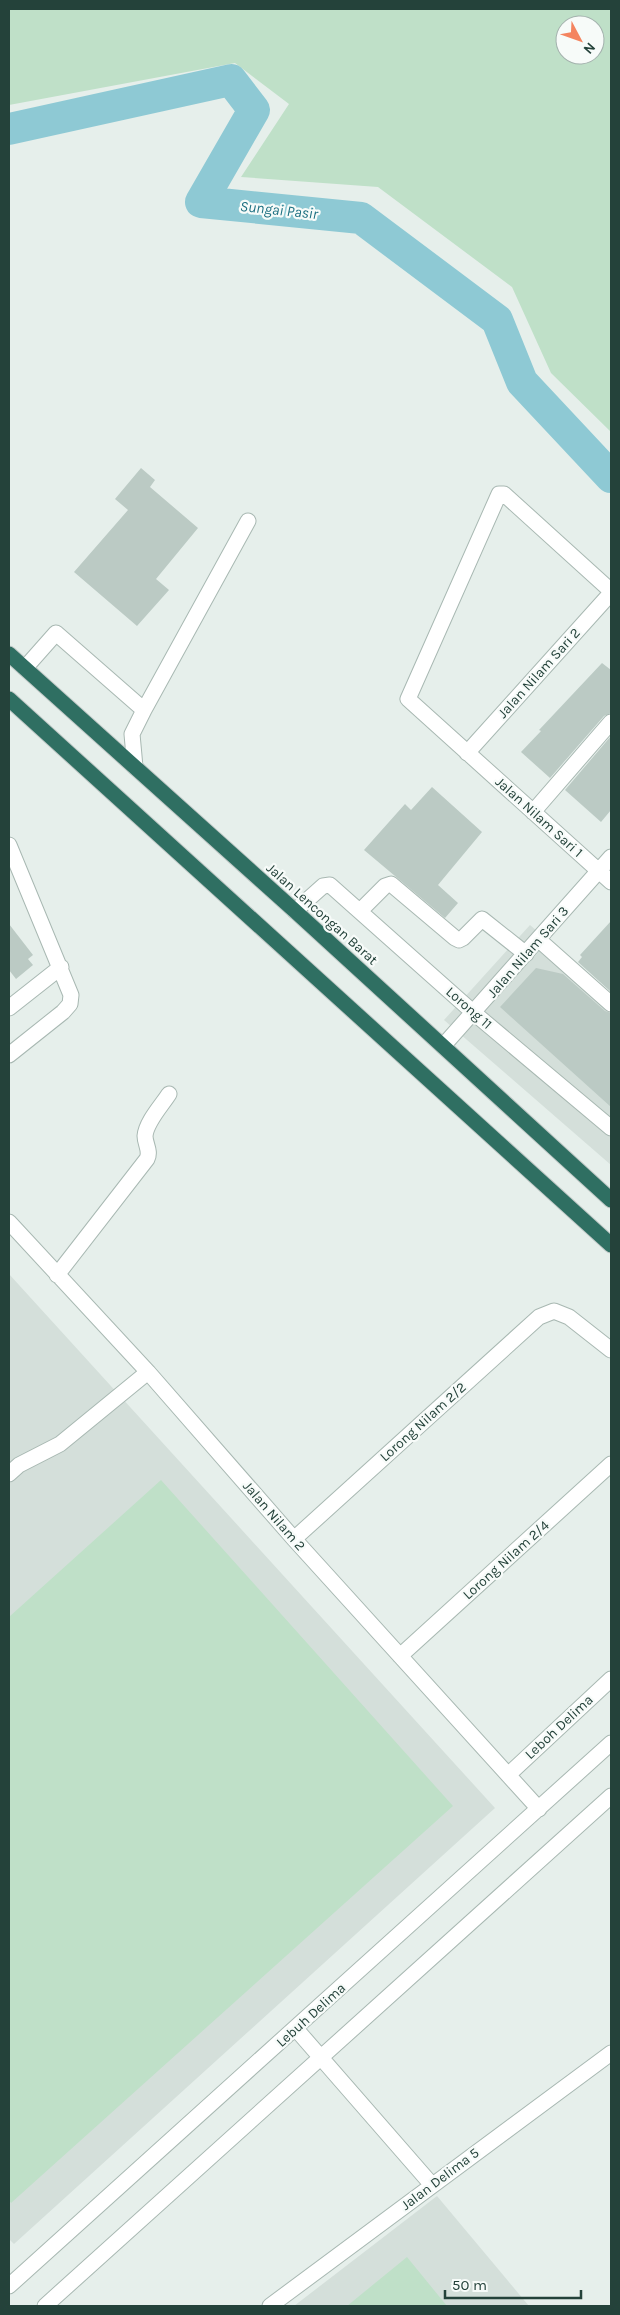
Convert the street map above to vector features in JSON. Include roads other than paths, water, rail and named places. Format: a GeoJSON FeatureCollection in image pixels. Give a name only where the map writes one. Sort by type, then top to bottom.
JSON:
{"type":"FeatureCollection","features":[{"type":"Feature","properties":{"kind":"highway","name":"Jalan Lencongan Barat"},"geometry":{"type":"LineString","coordinates":[[9,654],[295,911],[611,1200]]}},
{"type":"Feature","properties":{"kind":"highway"},"geometry":{"type":"LineString","coordinates":[[9,700],[611,1245]]}},
{"type":"Feature","properties":{"kind":"street","name":"Jalan Nilam Sari 1"},"geometry":{"type":"LineString","coordinates":[[611,592],[504,494],[498,495],[408,699],[611,882]]}},
{"type":"Feature","properties":{"kind":"street"},"geometry":{"type":"LineString","coordinates":[[135,767],[132,734],[248,520]]}},
{"type":"Feature","properties":{"kind":"street","name":"Jalan Nilam Sari 2"},"geometry":{"type":"LineString","coordinates":[[467,753],[611,592]]}},
{"type":"Feature","properties":{"kind":"street"},"geometry":{"type":"LineString","coordinates":[[24,668],[56,633],[144,710]]}},
{"type":"Feature","properties":{"kind":"street"},"geometry":{"type":"LineString","coordinates":[[533,812],[611,722]]}},
{"type":"Feature","properties":{"kind":"street"},"geometry":{"type":"LineString","coordinates":[[9,845],[71,995],[70,1004],[9,1055]]}},
{"type":"Feature","properties":{"kind":"street","name":"Jalan Nilam Sari 3"},"geometry":{"type":"LineString","coordinates":[[443,1046],[611,857]]}},
{"type":"Feature","properties":{"kind":"street"},"geometry":{"type":"LineString","coordinates":[[360,911],[385,886],[391,884],[455,938],[459,940],[463,938],[482,919],[526,954]]}},
{"type":"Feature","properties":{"kind":"street","name":"Lorong 11"},"geometry":{"type":"LineString","coordinates":[[295,911],[323,886],[330,885],[474,1013],[611,1128]]}},
{"type":"Feature","properties":{"kind":"street"},"geometry":{"type":"LineString","coordinates":[[539,940],[611,1004]]}},
{"type":"Feature","properties":{"kind":"street"},"geometry":{"type":"LineString","coordinates":[[9,1008],[60,967]]}},
{"type":"Feature","properties":{"kind":"street"},"geometry":{"type":"LineString","coordinates":[[58,1275],[147,1159],[149,1154],[145,1136],[150,1123],[169,1094]]}},
{"type":"Feature","properties":{"kind":"street","name":"Jalan Nilam 2"},"geometry":{"type":"LineString","coordinates":[[9,1222],[148,1372],[294,1538],[539,1809]]}},
{"type":"Feature","properties":{"kind":"street","name":"Lorong Nilam 2/2"},"geometry":{"type":"LineString","coordinates":[[294,1538],[539,1317],[554,1311],[569,1317],[611,1350]]}},
{"type":"Feature","properties":{"kind":"street"},"geometry":{"type":"LineString","coordinates":[[9,1474],[19,1465],[60,1444],[148,1372]]}},
{"type":"Feature","properties":{"kind":"street","name":"Lorong Nilam 2/4"},"geometry":{"type":"LineString","coordinates":[[400,1656],[611,1464]]}},
{"type":"Feature","properties":{"kind":"street","name":"Leboh Delima"},"geometry":{"type":"LineString","coordinates":[[508,1775],[611,1679]]}},
{"type":"Feature","properties":{"kind":"street","name":"Lebuh Delima"},"geometry":{"type":"LineString","coordinates":[[11,2280],[296,2029],[611,1743]]}},
{"type":"Feature","properties":{"kind":"street"},"geometry":{"type":"LineString","coordinates":[[45,2306],[611,1796]]}},
{"type":"Feature","properties":{"kind":"street"},"geometry":{"type":"LineString","coordinates":[[296,2029],[432,2185]]}},
{"type":"Feature","properties":{"kind":"street","name":"Jalan Delima 5"},"geometry":{"type":"LineString","coordinates":[[270,2306],[611,2053]]}},
{"type":"Feature","properties":{"kind":"waterway","name":"Sungai Pasir"},"geometry":{"type":"LineString","coordinates":[[9,129],[231,80],[254,110],[201,202],[361,218],[497,320],[522,382],[611,477]]}}]}
